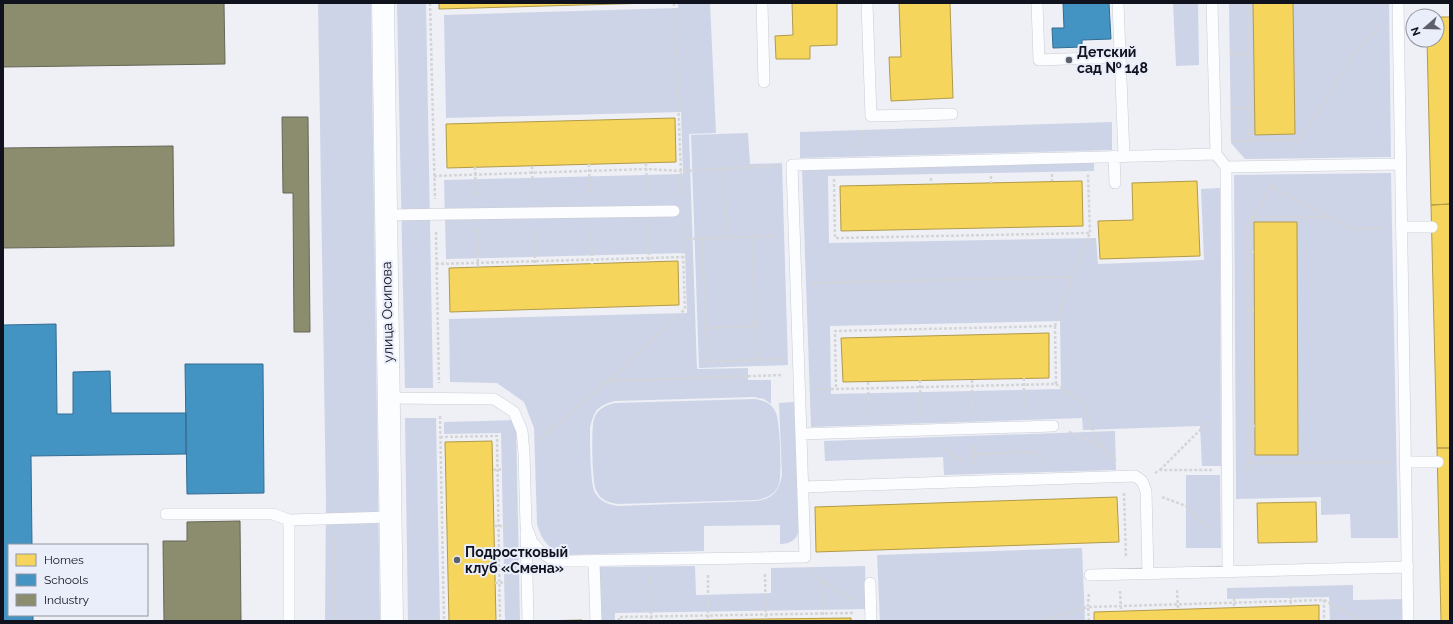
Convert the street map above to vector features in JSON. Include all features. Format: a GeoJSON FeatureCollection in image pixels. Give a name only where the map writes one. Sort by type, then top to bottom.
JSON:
{"type":"FeatureCollection","features":[{"type":"Feature","properties":{"kind":"street","name":"улица Осипова"},"geometry":{"type":"LineString","coordinates":[[383,3],[392,621]]}},
{"type":"Feature","properties":{"kind":"lane"},"geometry":{"type":"LineString","coordinates":[[762,3],[764,82]]}},
{"type":"Feature","properties":{"kind":"lane"},"geometry":{"type":"LineString","coordinates":[[867,3],[871,116],[952,114]]}},
{"type":"Feature","properties":{"kind":"lane"},"geometry":{"type":"LineString","coordinates":[[1037,3],[1039,60],[1121,57]]}},
{"type":"Feature","properties":{"kind":"lane"},"geometry":{"type":"LineString","coordinates":[[1115,183],[1119,156],[1121,57],[1118,3]]}},
{"type":"Feature","properties":{"kind":"lane"},"geometry":{"type":"LineString","coordinates":[[1212,3],[1216,154],[1226,167],[1228,572]]}},
{"type":"Feature","properties":{"kind":"lane"},"geometry":{"type":"LineString","coordinates":[[1398,3],[1408,621]]}},
{"type":"Feature","properties":{"kind":"lane"},"geometry":{"type":"LineString","coordinates":[[526,526],[532,542],[542,553],[552,559],[566,561],[764,558],[808,561],[803,487],[792,165],[1216,154]]}},
{"type":"Feature","properties":{"kind":"lane"},"geometry":{"type":"LineString","coordinates":[[1226,167],[1400,164]]}},
{"type":"Feature","properties":{"kind":"lane"},"geometry":{"type":"LineString","coordinates":[[386,215],[674,211]]}},
{"type":"Feature","properties":{"kind":"lane"},"geometry":{"type":"LineString","coordinates":[[1401,227],[1432,228]]}},
{"type":"Feature","properties":{"kind":"lane"},"geometry":{"type":"LineString","coordinates":[[388,398],[494,399],[514,412],[522,431],[524,453],[528,621]]}},
{"type":"Feature","properties":{"kind":"lane"},"geometry":{"type":"LineString","coordinates":[[801,434],[1053,426]]}},
{"type":"Feature","properties":{"kind":"lane"},"geometry":{"type":"LineString","coordinates":[[1406,462],[1438,462]]}},
{"type":"Feature","properties":{"kind":"lane"},"geometry":{"type":"LineString","coordinates":[[803,487],[1063,479],[1141,483],[1148,574]]}},
{"type":"Feature","properties":{"kind":"lane"},"geometry":{"type":"LineString","coordinates":[[166,514],[273,514],[289,520],[390,517]]}},
{"type":"Feature","properties":{"kind":"lane"},"geometry":{"type":"LineString","coordinates":[[289,520],[289,621]]}},
{"type":"Feature","properties":{"kind":"lane"},"geometry":{"type":"LineString","coordinates":[[594,560],[596,621]]}},
{"type":"Feature","properties":{"kind":"lane"},"geometry":{"type":"LineString","coordinates":[[1090,575],[1408,567]]}},
{"type":"Feature","properties":{"kind":"lane"},"geometry":{"type":"LineString","coordinates":[[870,583],[871,617]]}},
{"type":"Feature","properties":{"kind":"path"},"geometry":{"type":"LineString","coordinates":[[674,3],[682,201]]}},
{"type":"Feature","properties":{"kind":"path"},"geometry":{"type":"LineString","coordinates":[[1248,3],[1249,141]]}},
{"type":"Feature","properties":{"kind":"path"},"geometry":{"type":"LineString","coordinates":[[1249,470],[1247,227],[1354,52],[1372,34],[1398,15]]}},
{"type":"Feature","properties":{"kind":"path"},"geometry":{"type":"LineString","coordinates":[[853,163],[863,128],[871,116]]}},
{"type":"Feature","properties":{"kind":"path"},"geometry":{"type":"LineString","coordinates":[[1215,142],[1299,140]]}},
{"type":"Feature","properties":{"kind":"path"},"geometry":{"type":"LineString","coordinates":[[434,176],[646,169],[681,171],[792,165]]}},
{"type":"Feature","properties":{"kind":"path"},"geometry":{"type":"LineString","coordinates":[[1242,167],[1271,187],[1352,229],[1401,227]]}},
{"type":"Feature","properties":{"kind":"path"},"geometry":{"type":"LineString","coordinates":[[724,169],[726,237]]}},
{"type":"Feature","properties":{"kind":"path"},"geometry":{"type":"LineString","coordinates":[[1052,174],[1059,174]]}},
{"type":"Feature","properties":{"kind":"path"},"geometry":{"type":"LineString","coordinates":[[1056,384],[1055,326],[1071,277],[1090,233],[1089,174],[1081,174]]}},
{"type":"Feature","properties":{"kind":"path"},"geometry":{"type":"LineString","coordinates":[[984,176],[991,176]]}},
{"type":"Feature","properties":{"kind":"path"},"geometry":{"type":"LineString","coordinates":[[931,177],[938,177]]}},
{"type":"Feature","properties":{"kind":"path"},"geometry":{"type":"LineString","coordinates":[[841,179],[834,179],[835,238],[1090,233]]}},
{"type":"Feature","properties":{"kind":"path"},"geometry":{"type":"LineString","coordinates":[[1253,217],[1328,217]]}},
{"type":"Feature","properties":{"kind":"path"},"geometry":{"type":"LineString","coordinates":[[524,453],[608,381],[685,309],[682,224]]}},
{"type":"Feature","properties":{"kind":"path"},"geometry":{"type":"LineString","coordinates":[[683,239],[794,235]]}},
{"type":"Feature","properties":{"kind":"path"},"geometry":{"type":"LineString","coordinates":[[752,236],[757,360]]}},
{"type":"Feature","properties":{"kind":"path"},"geometry":{"type":"LineString","coordinates":[[702,238],[707,362],[799,359]]}},
{"type":"Feature","properties":{"kind":"path"},"geometry":{"type":"LineString","coordinates":[[436,264],[684,257]]}},
{"type":"Feature","properties":{"kind":"path"},"geometry":{"type":"LineString","coordinates":[[796,283],[1071,277]]}},
{"type":"Feature","properties":{"kind":"path"},"geometry":{"type":"LineString","coordinates":[[706,328],[756,326]]}},
{"type":"Feature","properties":{"kind":"path"},"geometry":{"type":"LineString","coordinates":[[1055,326],[835,331],[836,389],[1056,384],[1084,403],[1089,422],[1100,445]]}},
{"type":"Feature","properties":{"kind":"path"},"geometry":{"type":"LineString","coordinates":[[608,381],[799,375]]}},
{"type":"Feature","properties":{"kind":"path"},"geometry":{"type":"LineString","coordinates":[[1024,378],[1025,426]]}},
{"type":"Feature","properties":{"kind":"path"},"geometry":{"type":"LineString","coordinates":[[920,380],[921,430]]}},
{"type":"Feature","properties":{"kind":"path"},"geometry":{"type":"LineString","coordinates":[[972,380],[974,481]]}},
{"type":"Feature","properties":{"kind":"path"},"geometry":{"type":"LineString","coordinates":[[868,382],[870,432]]}},
{"type":"Feature","properties":{"kind":"path"},"geometry":{"type":"LineString","coordinates":[[1141,483],[1160,470],[1227,403]]}},
{"type":"Feature","properties":{"kind":"path"},"geometry":{"type":"LineString","coordinates":[[1053,426],[1100,445],[1141,483],[1186,506],[1227,547]]}},
{"type":"Feature","properties":{"kind":"path"},"geometry":{"type":"LineString","coordinates":[[444,621],[440,437],[497,436],[500,621]]}},
{"type":"Feature","properties":{"kind":"path"},"geometry":{"type":"LineString","coordinates":[[938,448],[946,448],[964,466],[974,466]]}},
{"type":"Feature","properties":{"kind":"path"},"geometry":{"type":"LineString","coordinates":[[974,454],[1035,452],[1063,479]]}},
{"type":"Feature","properties":{"kind":"path"},"geometry":{"type":"LineString","coordinates":[[1249,463],[1406,462]]}},
{"type":"Feature","properties":{"kind":"path"},"geometry":{"type":"LineString","coordinates":[[1160,470],[1227,470]]}},
{"type":"Feature","properties":{"kind":"path"},"geometry":{"type":"LineString","coordinates":[[1124,491],[1126,574]]}},
{"type":"Feature","properties":{"kind":"path"},"geometry":{"type":"LineString","coordinates":[[335,519],[335,621]]}},
{"type":"Feature","properties":{"kind":"path"},"geometry":{"type":"LineString","coordinates":[[764,558],[766,619]]}},
{"type":"Feature","properties":{"kind":"path"},"geometry":{"type":"LineString","coordinates":[[707,559],[708,620]]}},
{"type":"Feature","properties":{"kind":"path"},"geometry":{"type":"LineString","coordinates":[[650,560],[651,621]]}},
{"type":"Feature","properties":{"kind":"path"},"geometry":{"type":"LineString","coordinates":[[808,561],[811,573]]}},
{"type":"Feature","properties":{"kind":"path"},"geometry":{"type":"LineString","coordinates":[[808,561],[811,573],[871,617]]}},
{"type":"Feature","properties":{"kind":"path"},"geometry":{"type":"LineString","coordinates":[[1089,621],[1088,607],[1090,575]]}},
{"type":"Feature","properties":{"kind":"path"},"geometry":{"type":"LineString","coordinates":[[822,581],[823,618]]}},
{"type":"Feature","properties":{"kind":"path"},"geometry":{"type":"LineString","coordinates":[[1324,600],[1324,621]]}},
{"type":"Feature","properties":{"kind":"path"},"geometry":{"type":"LineString","coordinates":[[1040,621],[1088,607],[1324,600],[1362,621]]}},
{"type":"Feature","properties":{"kind":"path"},"geometry":{"type":"LineString","coordinates":[[619,621],[618,617],[765,614],[822,614],[871,617]]}},
{"type":"Feature","properties":{"kind":"shaded area"},"geometry":{"type":"Polygon","coordinates":[[[318,3],[371,3],[380,621],[325,621],[326,501],[318,3]]]}},
{"type":"Feature","properties":{"kind":"shaded area"},"geometry":{"type":"Polygon","coordinates":[[[397,3],[426,3],[433,388],[405,388],[397,3]]]}},
{"type":"Feature","properties":{"kind":"shaded area"},"geometry":{"type":"Polygon","coordinates":[[[678,3],[710,3],[716,133],[689,134],[697,369],[748,368],[748,380],[771,380],[771,404],[764,399],[754,397],[615,401],[605,404],[596,411],[590,428],[593,488],[597,496],[602,501],[618,506],[757,501],[768,498],[775,493],[782,475],[779,403],[794,402],[799,530],[795,539],[787,543],[780,544],[780,525],[704,526],[704,551],[564,555],[554,550],[546,543],[537,524],[534,428],[524,402],[497,383],[450,382],[449,319],[687,313],[685,253],[446,259],[444,180],[683,174],[681,112],[446,118],[444,15],[678,8],[678,3]]]}},
{"type":"Feature","properties":{"kind":"shaded area"},"geometry":{"type":"Polygon","coordinates":[[[1173,3],[1198,3],[1199,65],[1176,66],[1173,3]]]}},
{"type":"Feature","properties":{"kind":"shaded area"},"geometry":{"type":"Polygon","coordinates":[[[1229,3],[1253,3],[1255,135],[1295,134],[1293,3],[1389,3],[1391,157],[1245,159],[1231,143],[1229,3]]]}},
{"type":"Feature","properties":{"kind":"shaded area"},"geometry":{"type":"Polygon","coordinates":[[[1112,122],[1112,150],[800,158],[800,132],[1112,122]]]}},
{"type":"Feature","properties":{"kind":"shaded area"},"geometry":{"type":"Polygon","coordinates":[[[748,133],[750,164],[782,163],[788,365],[699,368],[691,135],[748,133]]]}},
{"type":"Feature","properties":{"kind":"shaded area"},"geometry":{"type":"Polygon","coordinates":[[[1094,162],[1094,171],[828,176],[829,243],[1096,238],[1098,264],[1204,260],[1201,189],[1220,188],[1221,466],[1202,466],[1200,426],[1083,430],[1082,418],[811,427],[802,170],[1094,162]],[[1060,321],[830,326],[831,394],[1061,389],[1060,321]]]}},
{"type":"Feature","properties":{"kind":"shaded area"},"geometry":{"type":"Polygon","coordinates":[[[1391,173],[1398,538],[1351,538],[1350,514],[1321,515],[1321,497],[1236,499],[1234,175],[1391,173]]]}},
{"type":"Feature","properties":{"kind":"shaded area"},"geometry":{"type":"Polygon","coordinates":[[[754,399],[770,404],[776,413],[779,426],[780,479],[778,487],[771,495],[757,500],[618,504],[605,500],[596,490],[592,454],[592,433],[595,416],[602,408],[615,403],[754,399]]]}},
{"type":"Feature","properties":{"kind":"shaded area"},"geometry":{"type":"Polygon","coordinates":[[[405,418],[436,418],[440,621],[408,621],[405,418]]]}},
{"type":"Feature","properties":{"kind":"shaded area"},"geometry":{"type":"Polygon","coordinates":[[[516,420],[520,621],[505,621],[501,433],[444,434],[444,422],[516,420]]]}},
{"type":"Feature","properties":{"kind":"shaded area"},"geometry":{"type":"Polygon","coordinates":[[[1115,431],[1116,470],[944,475],[943,457],[825,461],[824,441],[1115,431]]]}},
{"type":"Feature","properties":{"kind":"shaded area"},"geometry":{"type":"Polygon","coordinates":[[[1186,475],[1220,475],[1221,548],[1186,548],[1186,475]]]}},
{"type":"Feature","properties":{"kind":"shaded area"},"geometry":{"type":"Polygon","coordinates":[[[1082,548],[1085,621],[880,621],[877,555],[1082,548]]]}},
{"type":"Feature","properties":{"kind":"shaded area"},"geometry":{"type":"Polygon","coordinates":[[[695,566],[696,595],[771,593],[771,568],[865,566],[866,609],[615,613],[615,621],[600,621],[599,567],[695,566]]]}},
{"type":"Feature","properties":{"kind":"shaded area"},"geometry":{"type":"Polygon","coordinates":[[[1353,585],[1353,600],[1405,599],[1405,621],[1330,621],[1329,597],[1227,599],[1227,588],[1353,585]]]}},
{"type":"Feature","properties":{"kind":"building: Homes"},"geometry":{"type":"Polygon","coordinates":[[[439,3],[652,3],[439,9],[439,3]]]}},
{"type":"Feature","properties":{"kind":"building: Homes"},"geometry":{"type":"Polygon","coordinates":[[[792,3],[837,3],[837,45],[810,46],[810,59],[776,59],[775,36],[793,35],[792,3]]]}},
{"type":"Feature","properties":{"kind":"building: Homes"},"geometry":{"type":"Polygon","coordinates":[[[899,3],[950,3],[953,98],[891,101],[889,57],[901,57],[899,3]]]}},
{"type":"Feature","properties":{"kind":"building: Homes"},"geometry":{"type":"Polygon","coordinates":[[[1253,3],[1293,3],[1295,134],[1255,135],[1253,3]]]}},
{"type":"Feature","properties":{"kind":"building: Homes"},"geometry":{"type":"Polygon","coordinates":[[[1445,17],[1450,17],[1450,204],[1431,205],[1427,48],[1445,48],[1445,17]]]}},
{"type":"Feature","properties":{"kind":"building: Homes"},"geometry":{"type":"Polygon","coordinates":[[[675,118],[676,162],[447,168],[446,124],[675,118]]]}},
{"type":"Feature","properties":{"kind":"building: Homes"},"geometry":{"type":"Polygon","coordinates":[[[1082,181],[1083,226],[841,231],[840,186],[1082,181]]]}},
{"type":"Feature","properties":{"kind":"building: Homes"},"geometry":{"type":"Polygon","coordinates":[[[1197,181],[1200,256],[1100,259],[1098,221],[1133,220],[1132,183],[1197,181]]]}},
{"type":"Feature","properties":{"kind":"building: Homes"},"geometry":{"type":"Polygon","coordinates":[[[1450,204],[1450,448],[1437,448],[1431,205],[1450,204]]]}},
{"type":"Feature","properties":{"kind":"building: Homes"},"geometry":{"type":"Polygon","coordinates":[[[1254,222],[1297,222],[1298,455],[1255,455],[1254,222]]]}},
{"type":"Feature","properties":{"kind":"building: Homes"},"geometry":{"type":"Polygon","coordinates":[[[678,261],[679,305],[450,312],[449,268],[678,261]]]}},
{"type":"Feature","properties":{"kind":"building: Homes"},"geometry":{"type":"Polygon","coordinates":[[[1049,333],[1049,378],[843,382],[841,338],[1049,333]]]}},
{"type":"Feature","properties":{"kind":"building: Homes"},"geometry":{"type":"Polygon","coordinates":[[[492,441],[496,621],[449,621],[445,442],[492,441]]]}},
{"type":"Feature","properties":{"kind":"building: Homes"},"geometry":{"type":"Polygon","coordinates":[[[1437,448],[1450,448],[1450,621],[1441,621],[1437,448]]]}},
{"type":"Feature","properties":{"kind":"building: Homes"},"geometry":{"type":"Polygon","coordinates":[[[1117,497],[1119,542],[816,552],[815,507],[1117,497]]]}},
{"type":"Feature","properties":{"kind":"building: Homes"},"geometry":{"type":"Polygon","coordinates":[[[1316,502],[1317,542],[1258,543],[1257,503],[1316,502]]]}},
{"type":"Feature","properties":{"kind":"building: Homes"},"geometry":{"type":"Polygon","coordinates":[[[1319,605],[1319,621],[1094,621],[1094,612],[1319,605]]]}},
{"type":"Feature","properties":{"kind":"building: Homes"},"geometry":{"type":"Polygon","coordinates":[[[851,618],[851,621],[656,621],[766,619],[851,618]]]}},
{"type":"Feature","properties":{"kind":"building: Homes"},"geometry":{"type":"Polygon","coordinates":[[[582,620],[582,621],[538,621],[582,620]]]}},
{"type":"Feature","properties":{"kind":"building: Schools"},"geometry":{"type":"Polygon","coordinates":[[[1063,3],[1109,3],[1111,39],[1082,40],[1082,47],[1053,48],[1052,28],[1064,28],[1063,3]]]}},
{"type":"Feature","properties":{"kind":"building: Schools"},"geometry":{"type":"Polygon","coordinates":[[[56,324],[57,414],[73,414],[73,372],[110,371],[111,413],[186,413],[186,454],[31,456],[32,544],[8,544],[8,616],[33,616],[33,621],[3,621],[3,325],[56,324]]]}},
{"type":"Feature","properties":{"kind":"building: Schools"},"geometry":{"type":"Polygon","coordinates":[[[185,364],[263,364],[264,493],[187,494],[185,364]]]}},
{"type":"Feature","properties":{"kind":"building: Industry"},"geometry":{"type":"Polygon","coordinates":[[[3,3],[224,3],[225,64],[3,67],[3,3]]]}},
{"type":"Feature","properties":{"kind":"building: Industry"},"geometry":{"type":"Polygon","coordinates":[[[282,117],[308,117],[310,332],[294,332],[293,193],[283,193],[282,117]]]}},
{"type":"Feature","properties":{"kind":"building: Industry"},"geometry":{"type":"Polygon","coordinates":[[[173,146],[174,246],[3,248],[3,148],[173,146]]]}},
{"type":"Feature","properties":{"kind":"building: Industry"},"geometry":{"type":"Polygon","coordinates":[[[240,521],[241,621],[164,621],[163,541],[187,541],[187,522],[240,521]]]}},
{"type":"Feature","properties":{"kind":"place","name":"Детский сад № 148"},"geometry":{"type":"Point","coordinates":[1069,60]}},
{"type":"Feature","properties":{"kind":"place","name":"Подростковый клуб «Смена»"},"geometry":{"type":"Point","coordinates":[457,560]}}]}
